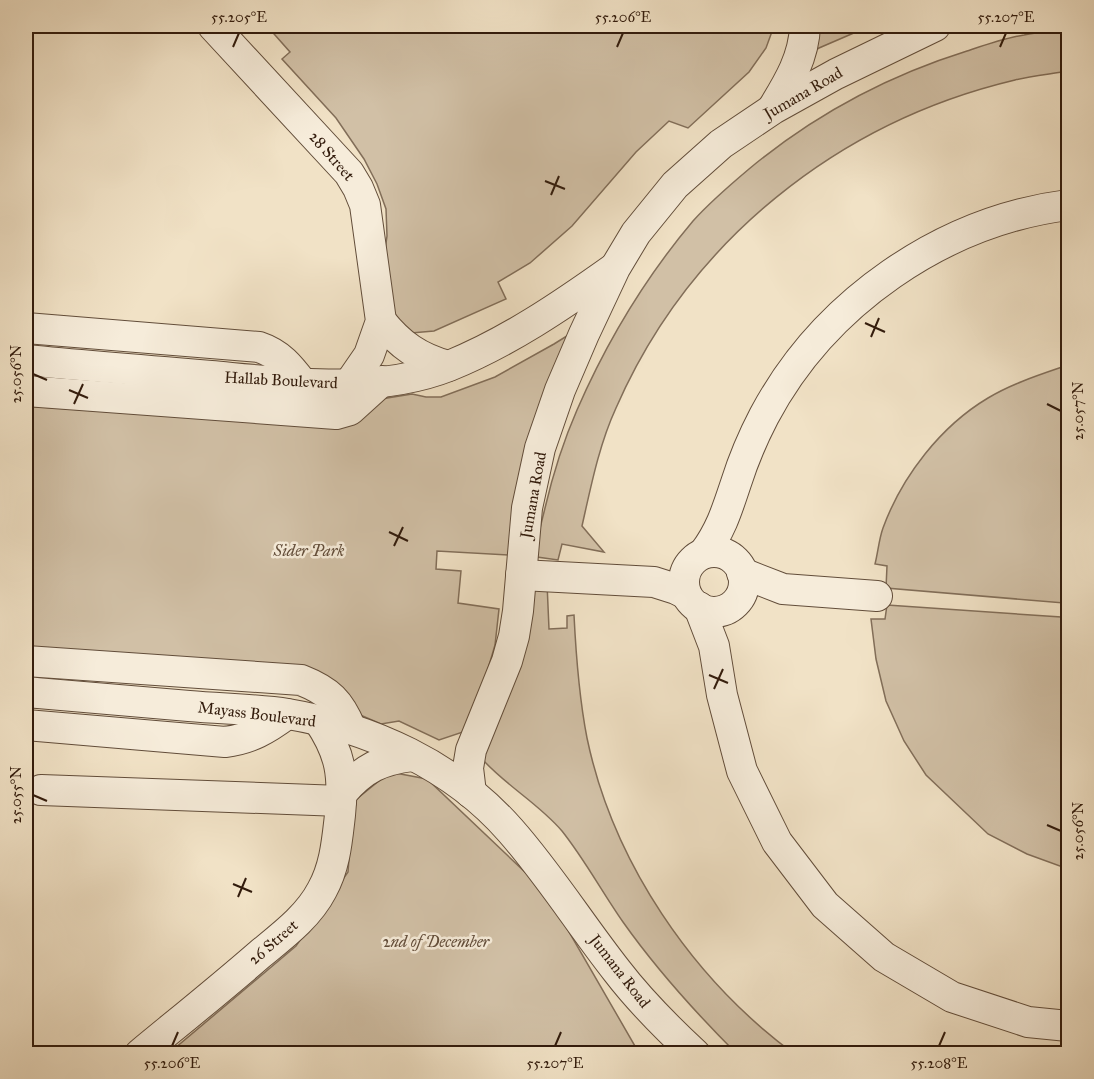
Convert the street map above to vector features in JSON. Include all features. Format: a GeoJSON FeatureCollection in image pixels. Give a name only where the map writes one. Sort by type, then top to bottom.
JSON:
{"type":"FeatureCollection","features":[{"type":"Feature","properties":{"kind":"street","name":"28 Street"},"geometry":{"type":"LineString","coordinates":[[213,26],[349,173],[365,205],[381,321],[369,355],[349,384]]}},
{"type":"Feature","properties":{"kind":"street"},"geometry":{"type":"LineString","coordinates":[[773,109],[793,76],[804,40],[805,26]]}},
{"type":"Feature","properties":{"kind":"street","name":"Jumana Road"},"geometry":{"type":"LineString","coordinates":[[695,1053],[662,1024],[617,971],[544,871],[508,828],[471,793],[468,768],[471,750],[507,661],[517,620],[527,508],[540,448],[560,390],[615,267],[636,233],[675,185],[721,144],[773,109],[836,74],[935,26]]}},
{"type":"Feature","properties":{"kind":"street"},"geometry":{"type":"LineString","coordinates":[[1068,205],[1041,208],[972,229],[909,262],[852,304],[803,356],[765,416],[736,481],[725,517],[716,536],[714,582],[717,627],[714,646],[722,695],[742,771],[777,842],[825,905],[884,957],[952,997],[1028,1022],[1068,1026]]}},
{"type":"Feature","properties":{"kind":"street","name":"Hallab Boulevard"},"geometry":{"type":"LineString","coordinates":[[26,360],[303,384],[382,381],[448,366],[506,338],[562,305],[615,267]]}},
{"type":"Feature","properties":{"kind":"street"},"geometry":{"type":"LineString","coordinates":[[381,321],[394,338],[410,351],[428,361],[448,366]]}},
{"type":"Feature","properties":{"kind":"street"},"geometry":{"type":"LineString","coordinates":[[26,328],[259,347],[282,358],[303,384]]}},
{"type":"Feature","properties":{"kind":"street"},"geometry":{"type":"LineString","coordinates":[[26,391],[336,414],[350,410],[382,381]]}},
{"type":"Feature","properties":{"kind":"street"},"geometry":{"type":"LineString","coordinates":[[522,567],[667,571],[714,582],[877,596]]}},
{"type":"Feature","properties":{"kind":"street"},"geometry":{"type":"LineString","coordinates":[[26,661],[301,681],[319,687],[334,699],[351,729]]}},
{"type":"Feature","properties":{"kind":"street","name":"Mayass Boulevard"},"geometry":{"type":"LineString","coordinates":[[26,692],[287,714],[319,721],[351,729],[382,741],[443,773],[471,793]]}},
{"type":"Feature","properties":{"kind":"street"},"geometry":{"type":"LineString","coordinates":[[26,724],[225,742],[242,740],[258,734],[287,714]]}},
{"type":"Feature","properties":{"kind":"street","name":"26 Street"},"geometry":{"type":"LineString","coordinates":[[140,1053],[211,997],[306,913],[322,890],[333,864],[342,796],[337,754],[330,736],[319,721]]}},
{"type":"Feature","properties":{"kind":"street"},"geometry":{"type":"LineString","coordinates":[[41,790],[342,796],[356,777],[373,766],[392,759],[412,756]]}},
{"type":"Feature","properties":{"kind":"green space"},"geometry":{"type":"Polygon","coordinates":[[[267,26],[774,26],[766,48],[749,72],[688,128],[669,121],[636,152],[572,226],[530,263],[498,282],[506,299],[434,331],[411,333],[396,325],[380,286],[387,236],[386,209],[377,184],[364,159],[336,118],[282,59],[290,52],[267,26]]]}},
{"type":"Feature","properties":{"kind":"green space"},"geometry":{"type":"Polygon","coordinates":[[[810,26],[870,26],[819,48],[801,59],[810,26]]]}},
{"type":"Feature","properties":{"kind":"green space"},"geometry":{"type":"Polygon","coordinates":[[[1068,29],[1068,71],[1015,80],[950,99],[888,125],[830,158],[776,197],[728,242],[684,292],[647,348],[610,422],[596,466],[582,526],[604,552],[562,544],[558,560],[537,557],[539,532],[555,470],[567,434],[601,359],[643,288],[675,243],[706,207],[749,169],[799,131],[880,85],[937,61],[995,42],[1029,34],[1068,29]]]}},
{"type":"Feature","properties":{"kind":"green space","name":"Sider Park"},"geometry":{"type":"Polygon","coordinates":[[[578,329],[513,520],[508,555],[437,551],[436,569],[461,571],[458,603],[499,609],[495,645],[485,679],[463,732],[439,740],[399,721],[381,724],[351,711],[345,698],[26,647],[26,406],[303,425],[381,399],[412,394],[441,397],[495,377],[578,329]]]}},
{"type":"Feature","properties":{"kind":"green space"},"geometry":{"type":"Polygon","coordinates":[[[1068,365],[1068,590],[1064,603],[886,588],[887,566],[875,564],[882,532],[901,490],[925,454],[954,423],[988,398],[1017,383],[1068,365]]]}},
{"type":"Feature","properties":{"kind":"green space"},"geometry":{"type":"Polygon","coordinates":[[[547,583],[549,629],[567,628],[567,616],[574,615],[578,676],[587,738],[599,784],[616,829],[637,872],[662,914],[690,953],[722,990],[756,1023],[793,1053],[736,1053],[649,957],[562,831],[484,761],[484,744],[532,587],[547,583]]]}},
{"type":"Feature","properties":{"kind":"green space"},"geometry":{"type":"Polygon","coordinates":[[[887,605],[1061,617],[1068,649],[1068,869],[1027,854],[988,834],[926,775],[904,741],[886,701],[876,659],[871,619],[885,619],[887,605]]]}},
{"type":"Feature","properties":{"kind":"green space","name":"2nd of December"},"geometry":{"type":"Polygon","coordinates":[[[390,772],[427,779],[546,892],[639,1053],[168,1054],[296,946],[348,872],[353,802],[390,772]]]}}]}
